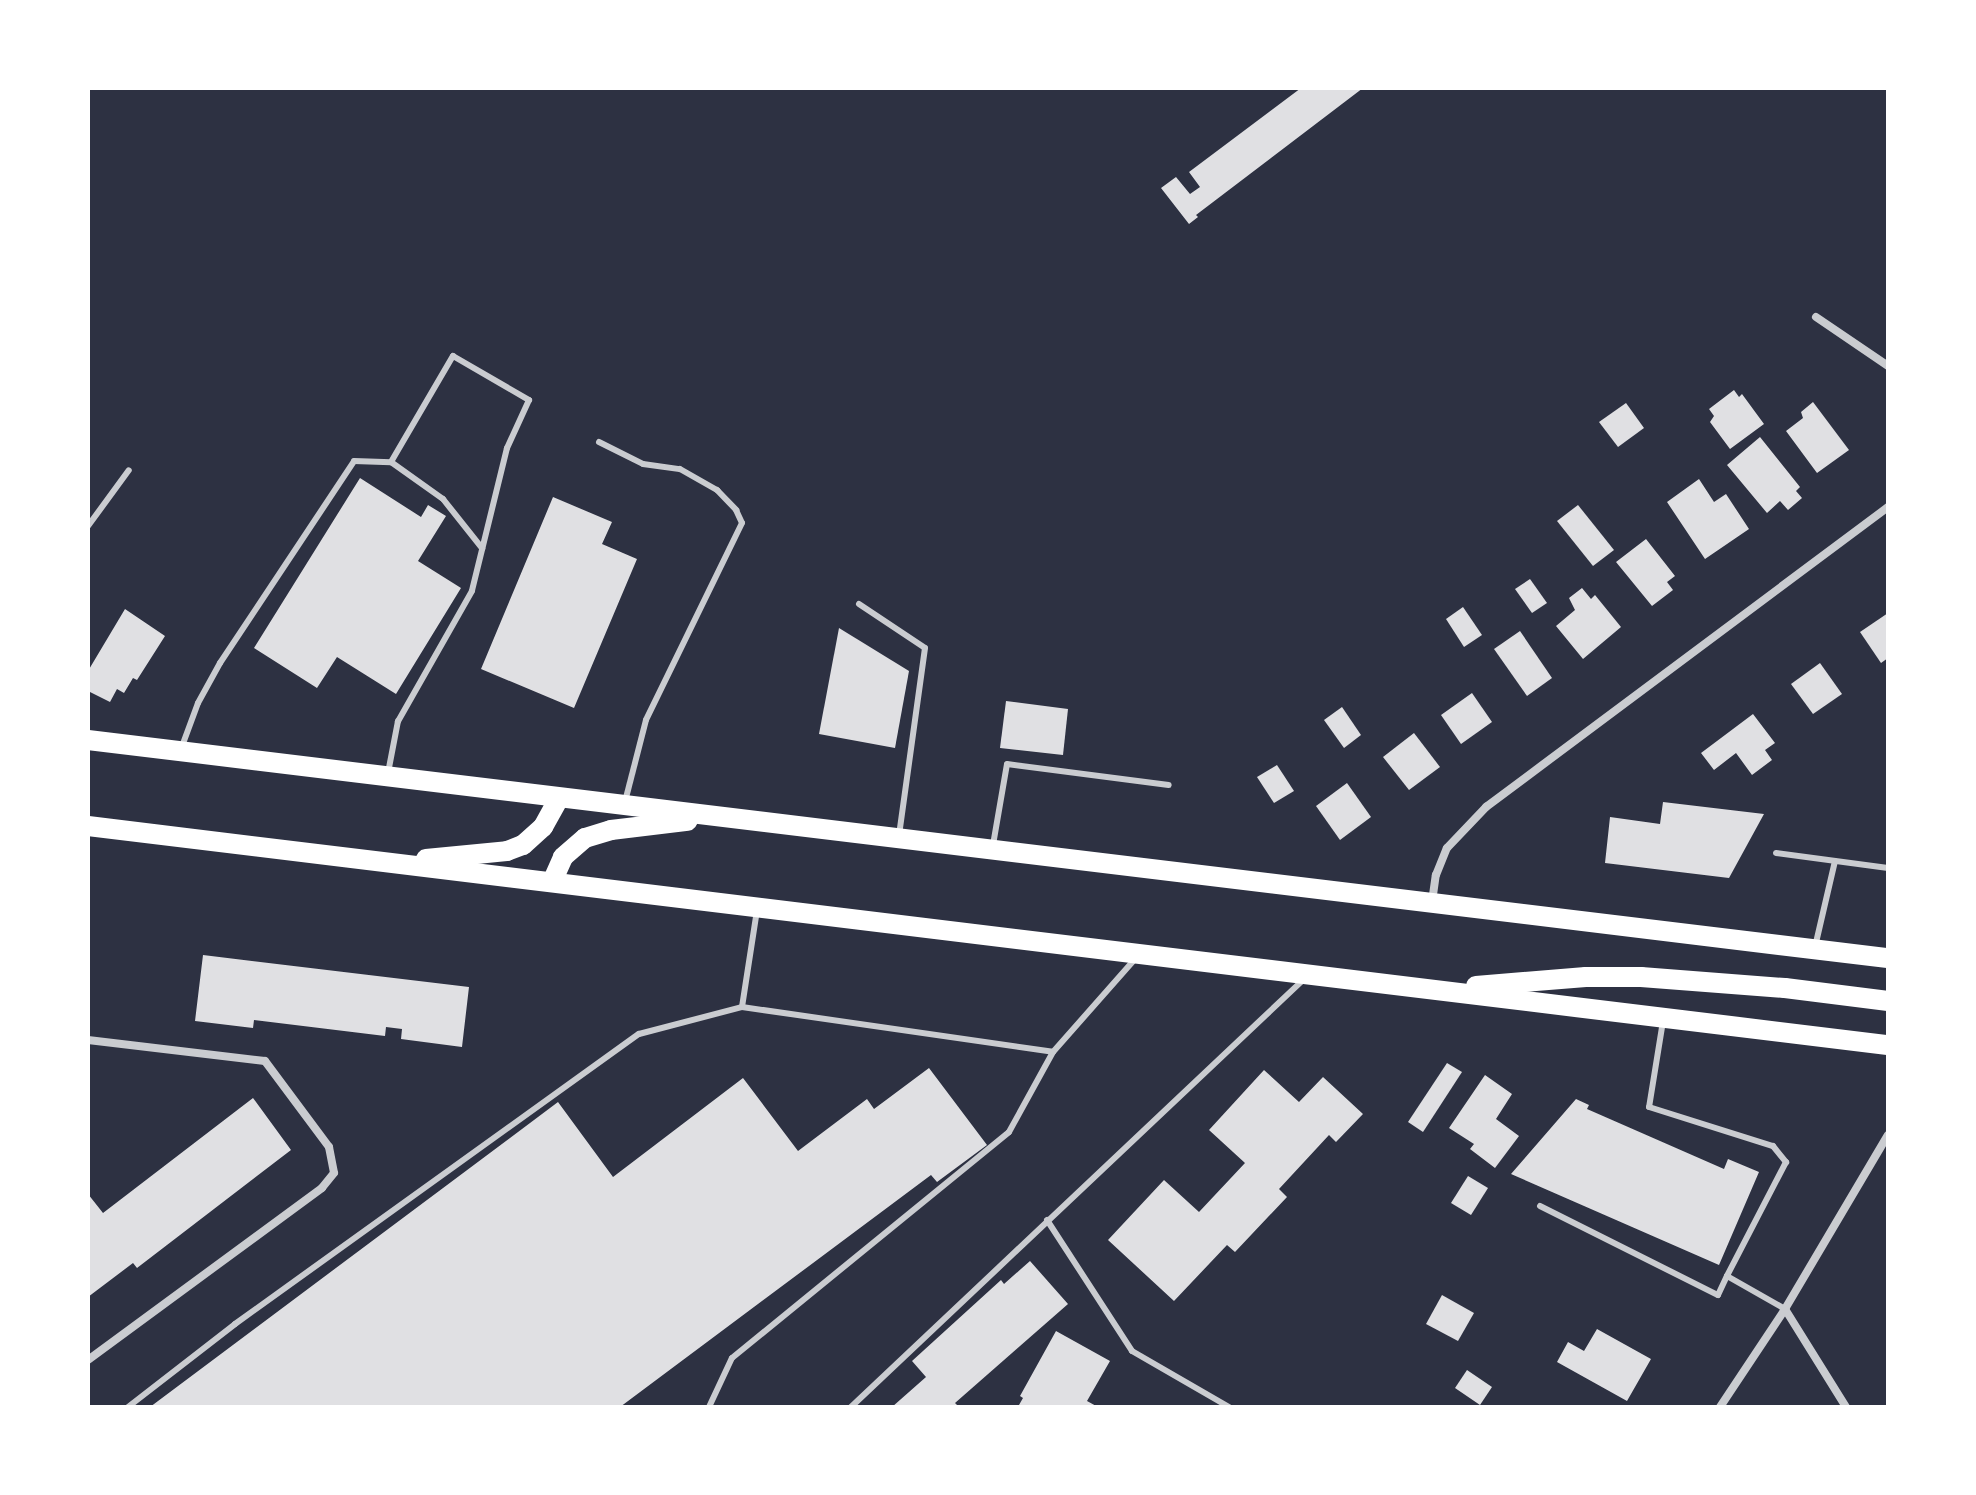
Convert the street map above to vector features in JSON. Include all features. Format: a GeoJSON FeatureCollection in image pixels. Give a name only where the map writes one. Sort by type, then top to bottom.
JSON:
{"type":"FeatureCollection","features":[{"type":"Feature","properties":{"kind":"main road"},"geometry":{"type":"LineString","coordinates":[[88,740],[1888,958]]}},
{"type":"Feature","properties":{"kind":"main road"},"geometry":{"type":"LineString","coordinates":[[386,863],[507,851],[523,845],[543,827],[559,798]]}},
{"type":"Feature","properties":{"kind":"main road"},"geometry":{"type":"LineString","coordinates":[[552,882],[563,857],[585,838],[611,830],[723,817]]}},
{"type":"Feature","properties":{"kind":"main road"},"geometry":{"type":"LineString","coordinates":[[88,826],[1888,1045]]}},
{"type":"Feature","properties":{"kind":"main road"},"geometry":{"type":"LineString","coordinates":[[1437,990],[1586,977],[1641,977],[1785,988],[1888,1001]]}},
{"type":"Feature","properties":{"kind":"street"},"geometry":{"type":"LineString","coordinates":[[1816,317],[1888,366]]}},
{"type":"Feature","properties":{"kind":"street"},"geometry":{"type":"LineString","coordinates":[[1432,902],[1436,875],[1447,848],[1486,807],[1888,507]]}},
{"type":"Feature","properties":{"kind":"street"},"geometry":{"type":"LineString","coordinates":[[88,1040],[265,1061],[329,1147],[334,1173],[322,1188],[88,1360]]}},
{"type":"Feature","properties":{"kind":"street"},"geometry":{"type":"LineString","coordinates":[[1720,1407],[1785,1309],[1888,1135]]}},
{"type":"Feature","properties":{"kind":"street"},"geometry":{"type":"LineString","coordinates":[[1785,1309],[1846,1407]]}},
{"type":"Feature","properties":{"kind":"lane"},"geometry":{"type":"LineString","coordinates":[[388,777],[398,721],[472,591],[507,448],[529,400],[453,356],[391,462]]}},
{"type":"Feature","properties":{"kind":"lane"},"geometry":{"type":"LineString","coordinates":[[599,442],[643,464],[680,469],[693,476],[717,490],[736,510],[742,523],[646,720],[624,805]]}},
{"type":"Feature","properties":{"kind":"lane"},"geometry":{"type":"LineString","coordinates":[[180,751],[198,703],[220,663],[354,461],[374,459],[391,462],[443,499],[482,548]]}},
{"type":"Feature","properties":{"kind":"lane"},"geometry":{"type":"LineString","coordinates":[[88,526],[129,470]]}},
{"type":"Feature","properties":{"kind":"lane"},"geometry":{"type":"LineString","coordinates":[[859,604],[925,648],[899,837]]}},
{"type":"Feature","properties":{"kind":"lane"},"geometry":{"type":"LineString","coordinates":[[992,848],[1007,764],[1169,785]]}},
{"type":"Feature","properties":{"kind":"lane"},"geometry":{"type":"LineString","coordinates":[[1776,853],[1888,868]]}},
{"type":"Feature","properties":{"kind":"lane"},"geometry":{"type":"LineString","coordinates":[[1815,949],[1835,861]]}},
{"type":"Feature","properties":{"kind":"lane"},"geometry":{"type":"LineString","coordinates":[[742,1007],[758,907]]}},
{"type":"Feature","properties":{"kind":"lane"},"geometry":{"type":"LineString","coordinates":[[709,1407],[732,1358],[1009,1132],[1053,1052],[1140,954]]}},
{"type":"Feature","properties":{"kind":"lane"},"geometry":{"type":"LineString","coordinates":[[851,1407],[1309,974]]}},
{"type":"Feature","properties":{"kind":"lane"},"geometry":{"type":"LineString","coordinates":[[128,1407],[235,1324],[639,1034],[742,1007],[1053,1052]]}},
{"type":"Feature","properties":{"kind":"lane"},"geometry":{"type":"LineString","coordinates":[[1540,1206],[1718,1295],[1786,1162],[1773,1146],[1649,1107],[1663,1018]]}},
{"type":"Feature","properties":{"kind":"lane"},"geometry":{"type":"LineString","coordinates":[[1047,1220],[1132,1351],[1229,1407]]}},
{"type":"Feature","properties":{"kind":"lane"},"geometry":{"type":"LineString","coordinates":[[1727,1276],[1785,1309]]}},
{"type":"Feature","properties":{"kind":"building"},"geometry":{"type":"Polygon","coordinates":[[[1301,88],[1363,88],[1196,215],[1198,217],[1189,224],[1161,188],[1176,177],[1190,194],[1200,187],[1189,172],[1301,88]]]}},
{"type":"Feature","properties":{"kind":"building"},"geometry":{"type":"Polygon","coordinates":[[[1734,390],[1739,397],[1742,394],[1764,424],[1730,449],[1710,422],[1714,416],[1709,409],[1734,390]]]}},
{"type":"Feature","properties":{"kind":"building"},"geometry":{"type":"Polygon","coordinates":[[[1813,402],[1849,450],[1817,473],[1786,431],[1803,418],[1801,412],[1813,402]]]}},
{"type":"Feature","properties":{"kind":"building"},"geometry":{"type":"Polygon","coordinates":[[[1626,403],[1644,428],[1618,447],[1599,422],[1626,403]]]}},
{"type":"Feature","properties":{"kind":"building"},"geometry":{"type":"Polygon","coordinates":[[[1760,437],[1800,487],[1796,491],[1802,498],[1788,510],[1780,501],[1767,513],[1727,465],[1760,437]]]}},
{"type":"Feature","properties":{"kind":"building"},"geometry":{"type":"Polygon","coordinates":[[[360,478],[421,517],[428,505],[446,516],[418,561],[461,588],[396,694],[337,657],[317,688],[254,648],[360,478]]]}},
{"type":"Feature","properties":{"kind":"building"},"geometry":{"type":"Polygon","coordinates":[[[1699,479],[1714,502],[1726,494],[1749,529],[1705,559],[1667,502],[1699,479]]]}},
{"type":"Feature","properties":{"kind":"building"},"geometry":{"type":"Polygon","coordinates":[[[553,497],[612,522],[602,544],[637,559],[574,708],[481,669],[553,497]]]}},
{"type":"Feature","properties":{"kind":"building"},"geometry":{"type":"Polygon","coordinates":[[[1578,505],[1614,550],[1593,566],[1557,521],[1578,505]]]}},
{"type":"Feature","properties":{"kind":"building"},"geometry":{"type":"Polygon","coordinates":[[[1646,539],[1675,576],[1667,582],[1673,590],[1652,606],[1616,562],[1646,539]]]}},
{"type":"Feature","properties":{"kind":"building"},"geometry":{"type":"Polygon","coordinates":[[[1530,579],[1547,603],[1532,613],[1515,589],[1530,579]]]}},
{"type":"Feature","properties":{"kind":"building"},"geometry":{"type":"Polygon","coordinates":[[[1582,588],[1591,599],[1595,595],[1621,627],[1583,659],[1556,626],[1575,610],[1569,598],[1582,588]]]}},
{"type":"Feature","properties":{"kind":"building"},"geometry":{"type":"Polygon","coordinates":[[[1463,607],[1482,635],[1464,647],[1446,619],[1463,607]]]}},
{"type":"Feature","properties":{"kind":"building"},"geometry":{"type":"Polygon","coordinates":[[[125,609],[165,636],[137,680],[133,678],[124,693],[117,689],[110,702],[88,691],[88,671],[125,609]]]}},
{"type":"Feature","properties":{"kind":"building"},"geometry":{"type":"Polygon","coordinates":[[[1888,613],[1888,658],[1881,663],[1860,632],[1888,613]]]}},
{"type":"Feature","properties":{"kind":"building"},"geometry":{"type":"Polygon","coordinates":[[[839,628],[909,671],[895,748],[819,734],[839,628]]]}},
{"type":"Feature","properties":{"kind":"building"},"geometry":{"type":"Polygon","coordinates":[[[1520,631],[1552,678],[1527,696],[1494,649],[1520,631]]]}},
{"type":"Feature","properties":{"kind":"building"},"geometry":{"type":"Polygon","coordinates":[[[1820,663],[1842,694],[1813,714],[1791,684],[1820,663]]]}},
{"type":"Feature","properties":{"kind":"building"},"geometry":{"type":"Polygon","coordinates":[[[1472,693],[1492,722],[1461,744],[1441,715],[1472,693]]]}},
{"type":"Feature","properties":{"kind":"building"},"geometry":{"type":"Polygon","coordinates":[[[1006,701],[1068,709],[1063,755],[1000,748],[1006,701]]]}},
{"type":"Feature","properties":{"kind":"building"},"geometry":{"type":"Polygon","coordinates":[[[1342,707],[1361,735],[1344,748],[1324,720],[1342,707]]]}},
{"type":"Feature","properties":{"kind":"building"},"geometry":{"type":"Polygon","coordinates":[[[1753,714],[1775,743],[1765,750],[1772,760],[1752,775],[1736,753],[1714,770],[1701,753],[1753,714]]]}},
{"type":"Feature","properties":{"kind":"building"},"geometry":{"type":"Polygon","coordinates":[[[1414,733],[1440,767],[1409,790],[1383,757],[1414,733]]]}},
{"type":"Feature","properties":{"kind":"building"},"geometry":{"type":"Polygon","coordinates":[[[1277,765],[1294,791],[1274,803],[1257,777],[1277,765]]]}},
{"type":"Feature","properties":{"kind":"building"},"geometry":{"type":"Polygon","coordinates":[[[1347,783],[1371,817],[1340,840],[1316,806],[1347,783]]]}},
{"type":"Feature","properties":{"kind":"building"},"geometry":{"type":"Polygon","coordinates":[[[1663,802],[1764,814],[1729,878],[1605,863],[1610,817],[1660,824],[1663,802]]]}},
{"type":"Feature","properties":{"kind":"building"},"geometry":{"type":"Polygon","coordinates":[[[203,955],[469,987],[462,1047],[401,1039],[402,1029],[386,1027],[385,1036],[254,1020],[253,1028],[195,1021],[203,955]]]}},
{"type":"Feature","properties":{"kind":"building"},"geometry":{"type":"Polygon","coordinates":[[[1447,1063],[1462,1072],[1423,1132],[1408,1122],[1447,1063]]]}},
{"type":"Feature","properties":{"kind":"building"},"geometry":{"type":"Polygon","coordinates":[[[929,1068],[987,1145],[937,1182],[931,1175],[620,1407],[150,1407],[558,1102],[613,1177],[743,1078],[798,1151],[867,1099],[874,1109],[929,1068]]]}},
{"type":"Feature","properties":{"kind":"building"},"geometry":{"type":"Polygon","coordinates":[[[1264,1070],[1299,1102],[1323,1077],[1363,1114],[1336,1142],[1329,1135],[1279,1189],[1287,1197],[1235,1252],[1227,1245],[1174,1301],[1108,1240],[1164,1180],[1199,1212],[1245,1163],[1209,1130],[1264,1070]]]}},
{"type":"Feature","properties":{"kind":"building"},"geometry":{"type":"Polygon","coordinates":[[[1485,1075],[1512,1094],[1496,1119],[1519,1136],[1495,1168],[1470,1149],[1474,1144],[1449,1128],[1485,1075]]]}},
{"type":"Feature","properties":{"kind":"building"},"geometry":{"type":"Polygon","coordinates":[[[253,1098],[291,1150],[137,1268],[133,1263],[88,1297],[88,1194],[103,1213],[253,1098]]]}},
{"type":"Feature","properties":{"kind":"building"},"geometry":{"type":"Polygon","coordinates":[[[1576,1099],[1589,1105],[1587,1109],[1724,1169],[1728,1159],[1759,1172],[1719,1265],[1511,1174],[1576,1099]]]}},
{"type":"Feature","properties":{"kind":"building"},"geometry":{"type":"Polygon","coordinates":[[[1468,1176],[1488,1188],[1471,1215],[1451,1203],[1468,1176]]]}},
{"type":"Feature","properties":{"kind":"building"},"geometry":{"type":"Polygon","coordinates":[[[1030,1261],[1068,1304],[955,1403],[959,1407],[892,1407],[926,1377],[912,1361],[1001,1280],[1004,1284],[1030,1261]]]}},
{"type":"Feature","properties":{"kind":"building"},"geometry":{"type":"Polygon","coordinates":[[[1442,1295],[1474,1313],[1458,1341],[1426,1324],[1442,1295]]]}},
{"type":"Feature","properties":{"kind":"building"},"geometry":{"type":"Polygon","coordinates":[[[1597,1329],[1651,1359],[1627,1401],[1557,1362],[1568,1342],[1584,1351],[1597,1329]]]}},
{"type":"Feature","properties":{"kind":"building"},"geometry":{"type":"Polygon","coordinates":[[[1056,1331],[1110,1361],[1087,1401],[1098,1407],[1019,1405],[1023,1398],[1020,1396],[1056,1331]]]}},
{"type":"Feature","properties":{"kind":"building"},"geometry":{"type":"Polygon","coordinates":[[[1467,1370],[1492,1387],[1480,1405],[1455,1388],[1467,1370]]]}}]}
